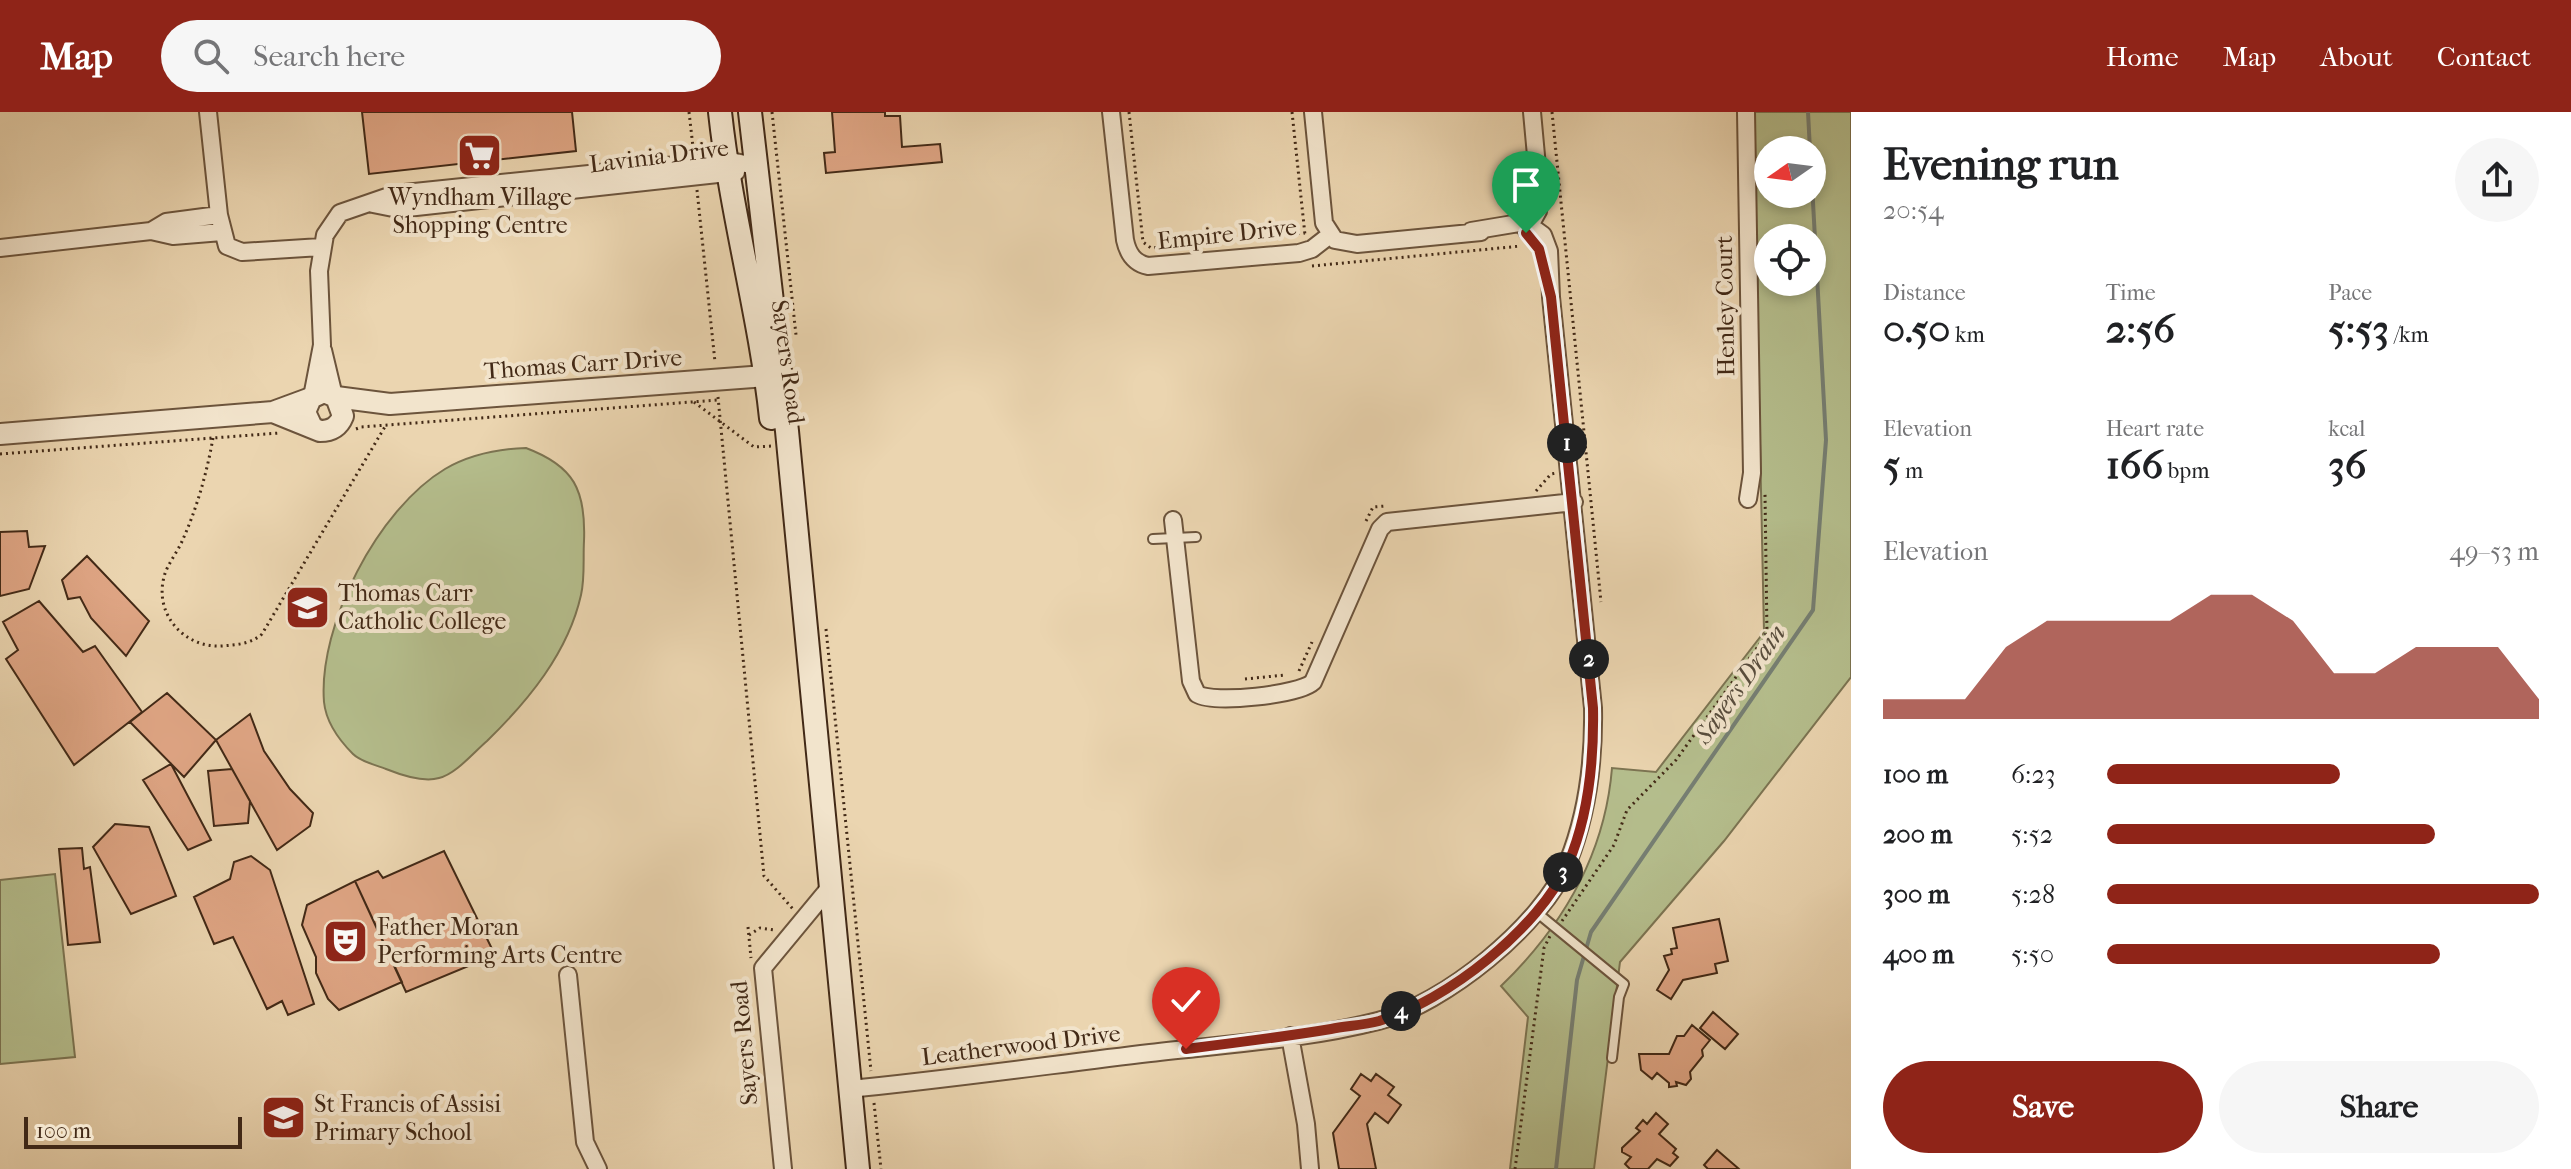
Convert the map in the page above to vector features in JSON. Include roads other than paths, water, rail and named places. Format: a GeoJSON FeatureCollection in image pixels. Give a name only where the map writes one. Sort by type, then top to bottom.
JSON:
{"type":"FeatureCollection","features":[{"type":"Feature","properties":{"kind":"main road","name":"Sayers Road"},"geometry":{"type":"LineString","coordinates":[[720,112],[726,168],[758,326],[773,376]]}},
{"type":"Feature","properties":{"kind":"main road","name":"Sayers Road"},"geometry":{"type":"LineString","coordinates":[[750,112],[773,376],[803,620],[858,1169]]}},
{"type":"Feature","properties":{"kind":"street"},"geometry":{"type":"LineString","coordinates":[[208,112],[224,243],[236,252],[321,247]]}},
{"type":"Feature","properties":{"kind":"street","name":"Empire Drive"},"geometry":{"type":"LineString","coordinates":[[1111,112],[1125,240],[1130,255],[1139,264],[1148,266],[1299,253],[1312,249],[1330,235]]}},
{"type":"Feature","properties":{"kind":"street"},"geometry":{"type":"LineString","coordinates":[[1313,112],[1323,217],[1330,235],[1339,242],[1357,244],[1471,231],[1528,229],[1538,211],[1540,199],[1532,112]]}},
{"type":"Feature","properties":{"kind":"street","name":"Henley Court"},"geometry":{"type":"LineString","coordinates":[[1746,112],[1752,473],[1748,499]]}},
{"type":"Feature","properties":{"kind":"street","name":"Lavinia Drive"},"geometry":{"type":"LineString","coordinates":[[335,396],[322,345],[319,296],[321,247],[334,218],[347,209],[373,204],[398,209],[756,166]]}},
{"type":"Feature","properties":{"kind":"street"},"geometry":{"type":"LineString","coordinates":[[0,248],[151,231],[173,236],[220,224]]}},
{"type":"Feature","properties":{"kind":"street","name":"Leatherwood Drive"},"geometry":{"type":"LineString","coordinates":[[850,1089],[1290,1036],[1380,1021],[1448,990],[1499,950],[1535,911],[1567,865],[1589,794],[1594,744],[1548,246],[1541,232],[1528,229]]}},
{"type":"Feature","properties":{"kind":"street","name":"Lavinia Drive"},"geometry":{"type":"LineString","coordinates":[[312,397],[322,345]]}},
{"type":"Feature","properties":{"kind":"street","name":"Thomas Carr Drive"},"geometry":{"type":"LineString","coordinates":[[346,427],[388,414],[718,390],[773,376]]}},
{"type":"Feature","properties":{"kind":"street"},"geometry":{"type":"LineString","coordinates":[[0,434],[273,412],[324,392],[335,396],[343,409],[346,427],[327,431],[273,412]]}},
{"type":"Feature","properties":{"kind":"street","name":"Thomas Carr Drive"},"geometry":{"type":"LineString","coordinates":[[335,396],[388,414]]}},
{"type":"Feature","properties":{"kind":"street"},"geometry":{"type":"LineString","coordinates":[[312,397],[305,412],[312,427]]}},
{"type":"Feature","properties":{"kind":"street"},"geometry":{"type":"LineString","coordinates":[[1173,520],[1191,681],[1197,694],[1211,699],[1296,690],[1313,682],[1375,545],[1386,531],[1411,520],[1574,502]]}},
{"type":"Feature","properties":{"kind":"street","name":"Sayers Road"},"geometry":{"type":"LineString","coordinates":[[783,1169],[763,968],[830,887]]}},
{"type":"Feature","properties":{"kind":"street"},"geometry":{"type":"LineString","coordinates":[[568,975],[585,1142],[598,1169]]}},
{"type":"Feature","properties":{"kind":"street"},"geometry":{"type":"LineString","coordinates":[[1290,1036],[1306,1124],[1310,1169]]}},
{"type":"Feature","properties":{"kind":"lane"},"geometry":{"type":"LineString","coordinates":[[1153,539],[1175,541],[1196,537]]}},
{"type":"Feature","properties":{"kind":"lane"},"geometry":{"type":"LineString","coordinates":[[1535,911],[1624,984],[1619,997],[1612,1058]]}},
{"type":"Feature","properties":{"kind":"waterway","name":"Sayers Drain"},"geometry":{"type":"LineString","coordinates":[[1808,112],[1809,136]]}},
{"type":"Feature","properties":{"kind":"waterway","name":"Sayers Drain"},"geometry":{"type":"LineString","coordinates":[[1556,1169],[1577,980],[1591,932],[1813,610],[1826,440],[1813,208]]}},
{"type":"Feature","properties":{"kind":"place","name":"Wyndham Village Shopping Centre"},"geometry":{"type":"Point","coordinates":[480,155]}},
{"type":"Feature","properties":{"kind":"place","name":"Thomas Carr Catholic College"},"geometry":{"type":"Point","coordinates":[307,607]}},
{"type":"Feature","properties":{"kind":"place","name":"Father Moran Performing Arts Centre"},"geometry":{"type":"Point","coordinates":[346,941]}},
{"type":"Feature","properties":{"kind":"place","name":"St Francis of Assisi Primary School"},"geometry":{"type":"Point","coordinates":[283,1118]}}]}
